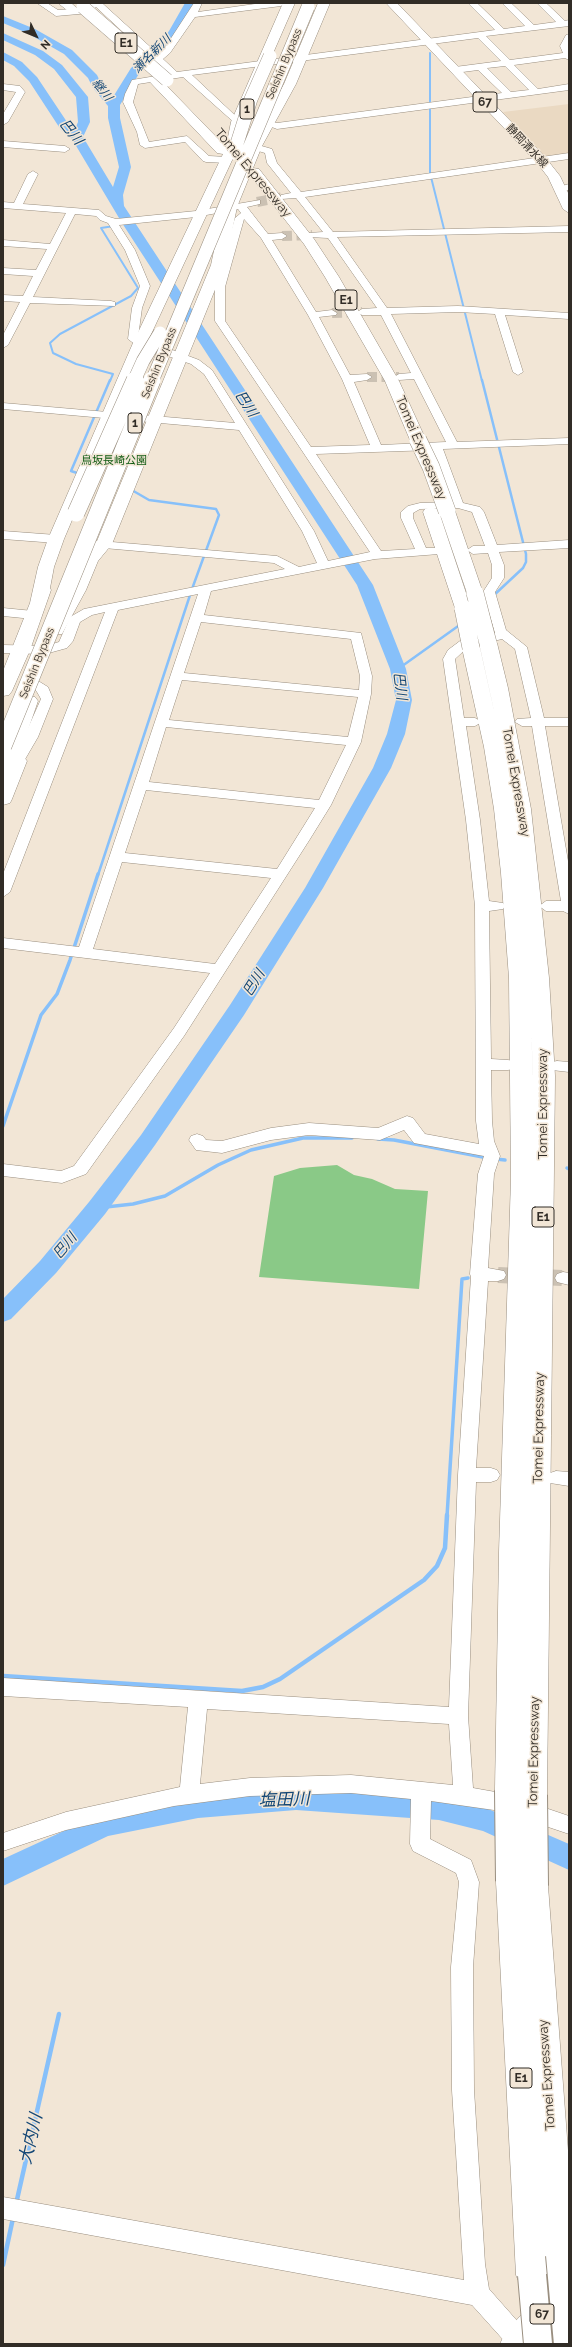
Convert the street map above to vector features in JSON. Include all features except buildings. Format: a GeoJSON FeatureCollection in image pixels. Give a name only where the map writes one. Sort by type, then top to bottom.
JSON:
{"type":"FeatureCollection","features":[{"type":"Feature","properties":{"kind":"highway","name":"1"},"geometry":{"type":"LineString","coordinates":[[236,160],[237,122],[289,3]]}},
{"type":"Feature","properties":{"kind":"highway","name":"1"},"geometry":{"type":"LineString","coordinates":[[3,691],[21,650],[36,609],[46,567],[56,539],[108,415],[140,343],[204,212],[236,160],[238,136],[265,60],[294,3]]}},
{"type":"Feature","properties":{"kind":"highway","name":"Seishin Bypass"},"geometry":{"type":"LineString","coordinates":[[3,746],[236,160],[301,3]]}},
{"type":"Feature","properties":{"kind":"highway","name":"Seishin Bypass"},"geometry":{"type":"LineString","coordinates":[[236,160],[310,3]]}},
{"type":"Feature","properties":{"kind":"highway"},"geometry":{"type":"LineString","coordinates":[[236,160],[267,120],[319,3]]}},
{"type":"Feature","properties":{"kind":"highway"},"geometry":{"type":"LineString","coordinates":[[90,560],[104,544],[207,292],[239,208],[256,146],[269,124],[301,59],[324,3]]}},
{"type":"Feature","properties":{"kind":"highway","name":"Tomei Expressway"},"geometry":{"type":"LineString","coordinates":[[74,6],[166,79],[236,160],[296,245],[349,328],[378,383],[411,440],[414,461],[445,509],[482,593],[488,642],[493,747],[511,873],[519,978],[522,1180],[512,1552],[521,1793],[532,2275],[524,2343]]}},
{"type":"Feature","properties":{"kind":"highway","name":"Seishin Bypass"},"geometry":{"type":"LineString","coordinates":[[3,715],[168,330]]}},
{"type":"Feature","properties":{"kind":"highway"},"geometry":{"type":"LineString","coordinates":[[36,609],[76,513],[143,361],[168,330]]}},
{"type":"Feature","properties":{"kind":"highway"},"geometry":{"type":"LineString","coordinates":[[3,775],[45,650],[78,590],[157,396],[168,330]]}},
{"type":"Feature","properties":{"kind":"highway","name":"Tomei Expressway"},"geometry":{"type":"LineString","coordinates":[[445,509],[463,608],[488,642]]}},
{"type":"Feature","properties":{"kind":"highway"},"geometry":{"type":"LineString","coordinates":[[3,799],[19,758],[25,727],[25,711]]}},
{"type":"Feature","properties":{"kind":"highway","name":"Tomei Expressway"},"geometry":{"type":"LineString","coordinates":[[522,1883],[565,2270],[568,2344]]}},
{"type":"Feature","properties":{"kind":"main road","name":"静岡清水線"},"geometry":{"type":"LineString","coordinates":[[391,3],[541,160],[564,188],[569,208]]}},
{"type":"Feature","properties":{"kind":"main road","name":"67"},"geometry":{"type":"LineString","coordinates":[[524,2343],[565,2270]]}},
{"type":"Feature","properties":{"kind":"street"},"geometry":{"type":"LineString","coordinates":[[41,3],[56,13],[90,10],[96,3],[157,59],[166,79]]}},
{"type":"Feature","properties":{"kind":"street"},"geometry":{"type":"LineString","coordinates":[[157,59],[168,51],[192,15],[198,3]]}},
{"type":"Feature","properties":{"kind":"street"},"geometry":{"type":"LineString","coordinates":[[192,15],[281,3]]}},
{"type":"Feature","properties":{"kind":"street"},"geometry":{"type":"LineString","coordinates":[[472,3],[502,32]]}},
{"type":"Feature","properties":{"kind":"street"},"geometry":{"type":"LineString","coordinates":[[506,3],[532,28]]}},
{"type":"Feature","properties":{"kind":"street"},"geometry":{"type":"LineString","coordinates":[[541,3],[566,24]]}},
{"type":"Feature","properties":{"kind":"street"},"geometry":{"type":"LineString","coordinates":[[453,445],[419,376],[384,311],[301,195],[272,163],[270,151],[256,146],[236,160],[206,158],[187,139],[145,145],[142,132],[128,102],[129,94],[135,82],[166,79],[265,60],[301,59],[566,24]]}},
{"type":"Feature","properties":{"kind":"street"},"geometry":{"type":"LineString","coordinates":[[480,36],[536,92]]}},
{"type":"Feature","properties":{"kind":"street"},"geometry":{"type":"LineString","coordinates":[[455,70],[568,56],[564,46],[569,37]]}},
{"type":"Feature","properties":{"kind":"street"},"geometry":{"type":"LineString","coordinates":[[480,66],[509,95]]}},
{"type":"Feature","properties":{"kind":"street"},"geometry":{"type":"LineString","coordinates":[[186,75],[237,122]]}},
{"type":"Feature","properties":{"kind":"street"},"geometry":{"type":"LineString","coordinates":[[3,87],[17,88],[21,92],[3,122]]}},
{"type":"Feature","properties":{"kind":"street"},"geometry":{"type":"LineString","coordinates":[[269,124],[277,126],[569,87]]}},
{"type":"Feature","properties":{"kind":"street"},"geometry":{"type":"LineString","coordinates":[[3,144],[65,148]]}},
{"type":"Feature","properties":{"kind":"street"},"geometry":{"type":"LineString","coordinates":[[284,197],[569,156]]}},
{"type":"Feature","properties":{"kind":"street"},"geometry":{"type":"LineString","coordinates":[[17,206],[33,174]]}},
{"type":"Feature","properties":{"kind":"street"},"geometry":{"type":"LineString","coordinates":[[3,205],[99,213],[102,218],[114,221],[239,208],[257,202]]}},
{"type":"Feature","properties":{"kind":"street"},"geometry":{"type":"LineString","coordinates":[[239,208],[265,237],[313,315],[347,379],[377,448]]}},
{"type":"Feature","properties":{"kind":"street"},"geometry":{"type":"LineString","coordinates":[[239,208],[240,218],[220,287],[220,321],[376,555]]}},
{"type":"Feature","properties":{"kind":"street"},"geometry":{"type":"LineString","coordinates":[[3,345],[72,210]]}},
{"type":"Feature","properties":{"kind":"street"},"geometry":{"type":"LineString","coordinates":[[114,221],[130,250],[145,286],[137,308],[132,335],[133,339],[140,343],[181,354],[199,364],[208,372],[241,427],[308,531],[326,564]]}},
{"type":"Feature","properties":{"kind":"street"},"geometry":{"type":"LineString","coordinates":[[312,235],[569,229]]}},
{"type":"Feature","properties":{"kind":"street"},"geometry":{"type":"LineString","coordinates":[[265,237],[282,236]]}},
{"type":"Feature","properties":{"kind":"street"},"geometry":{"type":"LineString","coordinates":[[3,243],[53,247]]}},
{"type":"Feature","properties":{"kind":"street"},"geometry":{"type":"LineString","coordinates":[[4,265],[40,274]]}},
{"type":"Feature","properties":{"kind":"street"},"geometry":{"type":"LineString","coordinates":[[3,298],[111,304]]}},
{"type":"Feature","properties":{"kind":"street"},"geometry":{"type":"LineString","coordinates":[[362,312],[470,309],[569,316]]}},
{"type":"Feature","properties":{"kind":"street"},"geometry":{"type":"LineString","coordinates":[[499,311],[518,372]]}},
{"type":"Feature","properties":{"kind":"street"},"geometry":{"type":"LineString","coordinates":[[313,315],[332,313]]}},
{"type":"Feature","properties":{"kind":"street"},"geometry":{"type":"LineString","coordinates":[[399,377],[419,376]]}},
{"type":"Feature","properties":{"kind":"street"},"geometry":{"type":"LineString","coordinates":[[347,379],[367,378]]}},
{"type":"Feature","properties":{"kind":"street"},"geometry":{"type":"LineString","coordinates":[[3,406],[241,427]]}},
{"type":"Feature","properties":{"kind":"street"},"geometry":{"type":"LineString","coordinates":[[308,451],[569,440]]}},
{"type":"Feature","properties":{"kind":"street"},"geometry":{"type":"LineString","coordinates":[[436,446],[445,509]]}},
{"type":"Feature","properties":{"kind":"street"},"geometry":{"type":"LineString","coordinates":[[422,552],[407,518],[407,512],[412,508],[420,506],[445,509],[476,509],[480,514],[499,574],[482,593],[492,606],[498,628],[488,642]]}},
{"type":"Feature","properties":{"kind":"street"},"geometry":{"type":"LineString","coordinates":[[3,535],[56,539]]}},
{"type":"Feature","properties":{"kind":"street"},"geometry":{"type":"LineString","coordinates":[[104,544],[277,560],[296,570]]}},
{"type":"Feature","properties":{"kind":"street"},"geometry":{"type":"LineString","coordinates":[[473,550],[569,544]]}},
{"type":"Feature","properties":{"kind":"street"},"geometry":{"type":"LineString","coordinates":[[3,649],[45,650],[62,645],[67,641],[74,620],[79,616],[113,607],[376,555],[435,552]]}},
{"type":"Feature","properties":{"kind":"street"},"geometry":{"type":"LineString","coordinates":[[85,952],[198,618],[206,589]]}},
{"type":"Feature","properties":{"kind":"street"},"geometry":{"type":"LineString","coordinates":[[3,892],[113,607]]}},
{"type":"Feature","properties":{"kind":"street"},"geometry":{"type":"LineString","coordinates":[[3,612],[36,609]]}},
{"type":"Feature","properties":{"kind":"street"},"geometry":{"type":"LineString","coordinates":[[3,1170],[62,1177],[80,1170],[179,1032],[324,805],[354,742],[364,694],[366,676],[357,636],[198,618]]}},
{"type":"Feature","properties":{"kind":"street"},"geometry":{"type":"LineString","coordinates":[[464,1795],[458,1716],[467,1475],[478,1274],[486,1174],[490,1158],[484,1121],[482,906],[473,820],[449,659],[452,653],[464,644],[488,642],[520,648],[538,722],[569,909]]}},
{"type":"Feature","properties":{"kind":"street"},"geometry":{"type":"LineString","coordinates":[[178,676],[364,694]]}},
{"type":"Feature","properties":{"kind":"street"},"geometry":{"type":"LineString","coordinates":[[19,758],[31,737],[47,699],[43,690],[35,683]]}},
{"type":"Feature","properties":{"kind":"street"},"geometry":{"type":"LineString","coordinates":[[458,722],[475,722]]}},
{"type":"Feature","properties":{"kind":"street"},"geometry":{"type":"LineString","coordinates":[[522,722],[569,722]]}},
{"type":"Feature","properties":{"kind":"street"},"geometry":{"type":"LineString","coordinates":[[162,723],[354,742]]}},
{"type":"Feature","properties":{"kind":"street"},"geometry":{"type":"LineString","coordinates":[[142,785],[324,805]]}},
{"type":"Feature","properties":{"kind":"street"},"geometry":{"type":"LineString","coordinates":[[117,856],[279,874]]}},
{"type":"Feature","properties":{"kind":"street"},"geometry":{"type":"LineString","coordinates":[[482,906],[498,906]]}},
{"type":"Feature","properties":{"kind":"street"},"geometry":{"type":"LineString","coordinates":[[546,906],[569,906]]}},
{"type":"Feature","properties":{"kind":"street"},"geometry":{"type":"LineString","coordinates":[[3,943],[218,969]]}},
{"type":"Feature","properties":{"kind":"street"},"geometry":{"type":"LineString","coordinates":[[484,1064],[508,1065]]}},
{"type":"Feature","properties":{"kind":"street"},"geometry":{"type":"LineString","coordinates":[[197,1140],[202,1146],[222,1147],[271,1134],[309,1129],[380,1134],[407,1122],[420,1139],[490,1158]]}},
{"type":"Feature","properties":{"kind":"street"},"geometry":{"type":"LineString","coordinates":[[478,1274],[498,1275]]}},
{"type":"Feature","properties":{"kind":"street"},"geometry":{"type":"LineString","coordinates":[[467,1475],[491,1475]]}},
{"type":"Feature","properties":{"kind":"street"},"geometry":{"type":"LineString","coordinates":[[3,1687],[458,1716]]}},
{"type":"Feature","properties":{"kind":"street"},"geometry":{"type":"LineString","coordinates":[[189,1795],[198,1700]]}},
{"type":"Feature","properties":{"kind":"street"},"geometry":{"type":"LineString","coordinates":[[3,1842],[66,1821],[189,1795],[250,1787],[351,1784],[464,1795],[501,1802],[569,1825]]}},
{"type":"Feature","properties":{"kind":"street"},"geometry":{"type":"LineString","coordinates":[[421,1790],[420,1844],[430,1851],[448,1858],[464,1867],[469,1882],[462,1967],[463,2090],[474,2264],[478,2294],[524,2343]]}},
{"type":"Feature","properties":{"kind":"street"},"geometry":{"type":"LineString","coordinates":[[3,2208],[478,2294]]}},
{"type":"Feature","properties":{"kind":"shaded area"},"geometry":{"type":"Polygon","coordinates":[[[569,104],[569,154],[549,157],[544,156],[503,112],[569,104]]]}},
{"type":"Feature","properties":{"kind":"green space"},"geometry":{"type":"Polygon","coordinates":[[[337,1165],[354,1175],[372,1179],[395,1189],[428,1191],[419,1289],[259,1277],[274,1176],[300,1168],[337,1165]]]}},
{"type":"Feature","properties":{"kind":"waterway","name":"瀬名新川"},"geometry":{"type":"LineString","coordinates":[[114,105],[135,70],[158,52],[174,32],[190,3]]}},
{"type":"Feature","properties":{"kind":"waterway","name":"継川"},"geometry":{"type":"LineString","coordinates":[[3,19],[31,31],[68,52],[93,77],[97,86],[114,105]]}},
{"type":"Feature","properties":{"kind":"waterway"},"geometry":{"type":"LineString","coordinates":[[3,36],[39,53],[58,67],[82,97],[84,122],[77,137]]}},
{"type":"Feature","properties":{"kind":"waterway"},"geometry":{"type":"LineString","coordinates":[[430,53],[430,173],[482,381]]}},
{"type":"Feature","properties":{"kind":"waterway","name":"巴川"},"geometry":{"type":"LineString","coordinates":[[3,55],[18,64],[33,79],[65,127],[77,137]]}},
{"type":"Feature","properties":{"kind":"waterway","name":"継川"},"geometry":{"type":"LineString","coordinates":[[114,105],[114,118],[125,167],[117,195],[118,206]]}},
{"type":"Feature","properties":{"kind":"waterway","name":"巴川"},"geometry":{"type":"LineString","coordinates":[[77,137],[118,206]]}},
{"type":"Feature","properties":{"kind":"waterway","name":"巴川"},"geometry":{"type":"LineString","coordinates":[[3,1313],[48,1267],[97,1208],[148,1140],[237,1010],[314,888],[382,768],[396,734],[404,700],[398,669],[365,585],[118,206]]}},
{"type":"Feature","properties":{"kind":"waterway"},"geometry":{"type":"LineString","coordinates":[[110,381],[113,374],[76,364],[53,353],[50,343],[60,334],[131,296],[138,288],[101,228],[114,226]]}},
{"type":"Feature","properties":{"kind":"waterway"},"geometry":{"type":"LineString","coordinates":[[80,474],[71,471],[110,380]]}},
{"type":"Feature","properties":{"kind":"waterway"},"geometry":{"type":"LineString","coordinates":[[482,380],[526,554],[526,562],[523,568],[493,596]]}},
{"type":"Feature","properties":{"kind":"waterway"},"geometry":{"type":"LineString","coordinates":[[98,875],[192,589],[219,515],[216,509],[149,500],[130,489]]}},
{"type":"Feature","properties":{"kind":"waterway"},"geometry":{"type":"LineString","coordinates":[[398,669],[461,624]]}},
{"type":"Feature","properties":{"kind":"waterway"},"geometry":{"type":"LineString","coordinates":[[3,1126],[41,1015],[57,994],[70,960],[98,874]]}},
{"type":"Feature","properties":{"kind":"waterway"},"geometry":{"type":"LineString","coordinates":[[97,1208],[133,1204],[165,1196],[218,1165],[251,1150],[303,1138],[352,1138]]}},
{"type":"Feature","properties":{"kind":"waterway"},"geometry":{"type":"LineString","coordinates":[[378,1139],[394,1140],[488,1158]]}},
{"type":"Feature","properties":{"kind":"waterway"},"geometry":{"type":"LineString","coordinates":[[496,1159],[505,1160]]}},
{"type":"Feature","properties":{"kind":"waterway"},"geometry":{"type":"LineString","coordinates":[[447,1516],[462,1279],[468,1278]]}},
{"type":"Feature","properties":{"kind":"waterway"},"geometry":{"type":"LineString","coordinates":[[3,1676],[242,1691],[263,1687],[280,1679],[424,1580],[437,1566],[445,1548],[447,1515]]}},
{"type":"Feature","properties":{"kind":"waterway","name":"塩田川"},"geometry":{"type":"LineString","coordinates":[[3,1873],[105,1824],[198,1806],[296,1798],[439,1808],[486,1820],[569,1857]]}},
{"type":"Feature","properties":{"kind":"waterway","name":"大内川"},"geometry":{"type":"LineString","coordinates":[[16,2204],[59,2014]]}},
{"type":"Feature","properties":{"kind":"waterway","name":"大内川"},"geometry":{"type":"LineString","coordinates":[[3,2265],[13,2218]]}},
{"type":"Feature","properties":{"kind":"tunnel"},"geometry":{"type":"LineString","coordinates":[[257,202],[284,197]]}},
{"type":"Feature","properties":{"kind":"tunnel"},"geometry":{"type":"LineString","coordinates":[[282,236],[312,235]]}},
{"type":"Feature","properties":{"kind":"tunnel"},"geometry":{"type":"LineString","coordinates":[[332,313],[362,312]]}},
{"type":"Feature","properties":{"kind":"tunnel"},"geometry":{"type":"LineString","coordinates":[[367,377],[399,377]]}},
{"type":"Feature","properties":{"kind":"tunnel"},"geometry":{"type":"LineString","coordinates":[[498,1275],[563,1278]]}},
{"type":"Feature","properties":{"kind":"park label","name":"鳥坂長崎公園"},"geometry":{"type":"Point","coordinates":[114,461]}}]}
